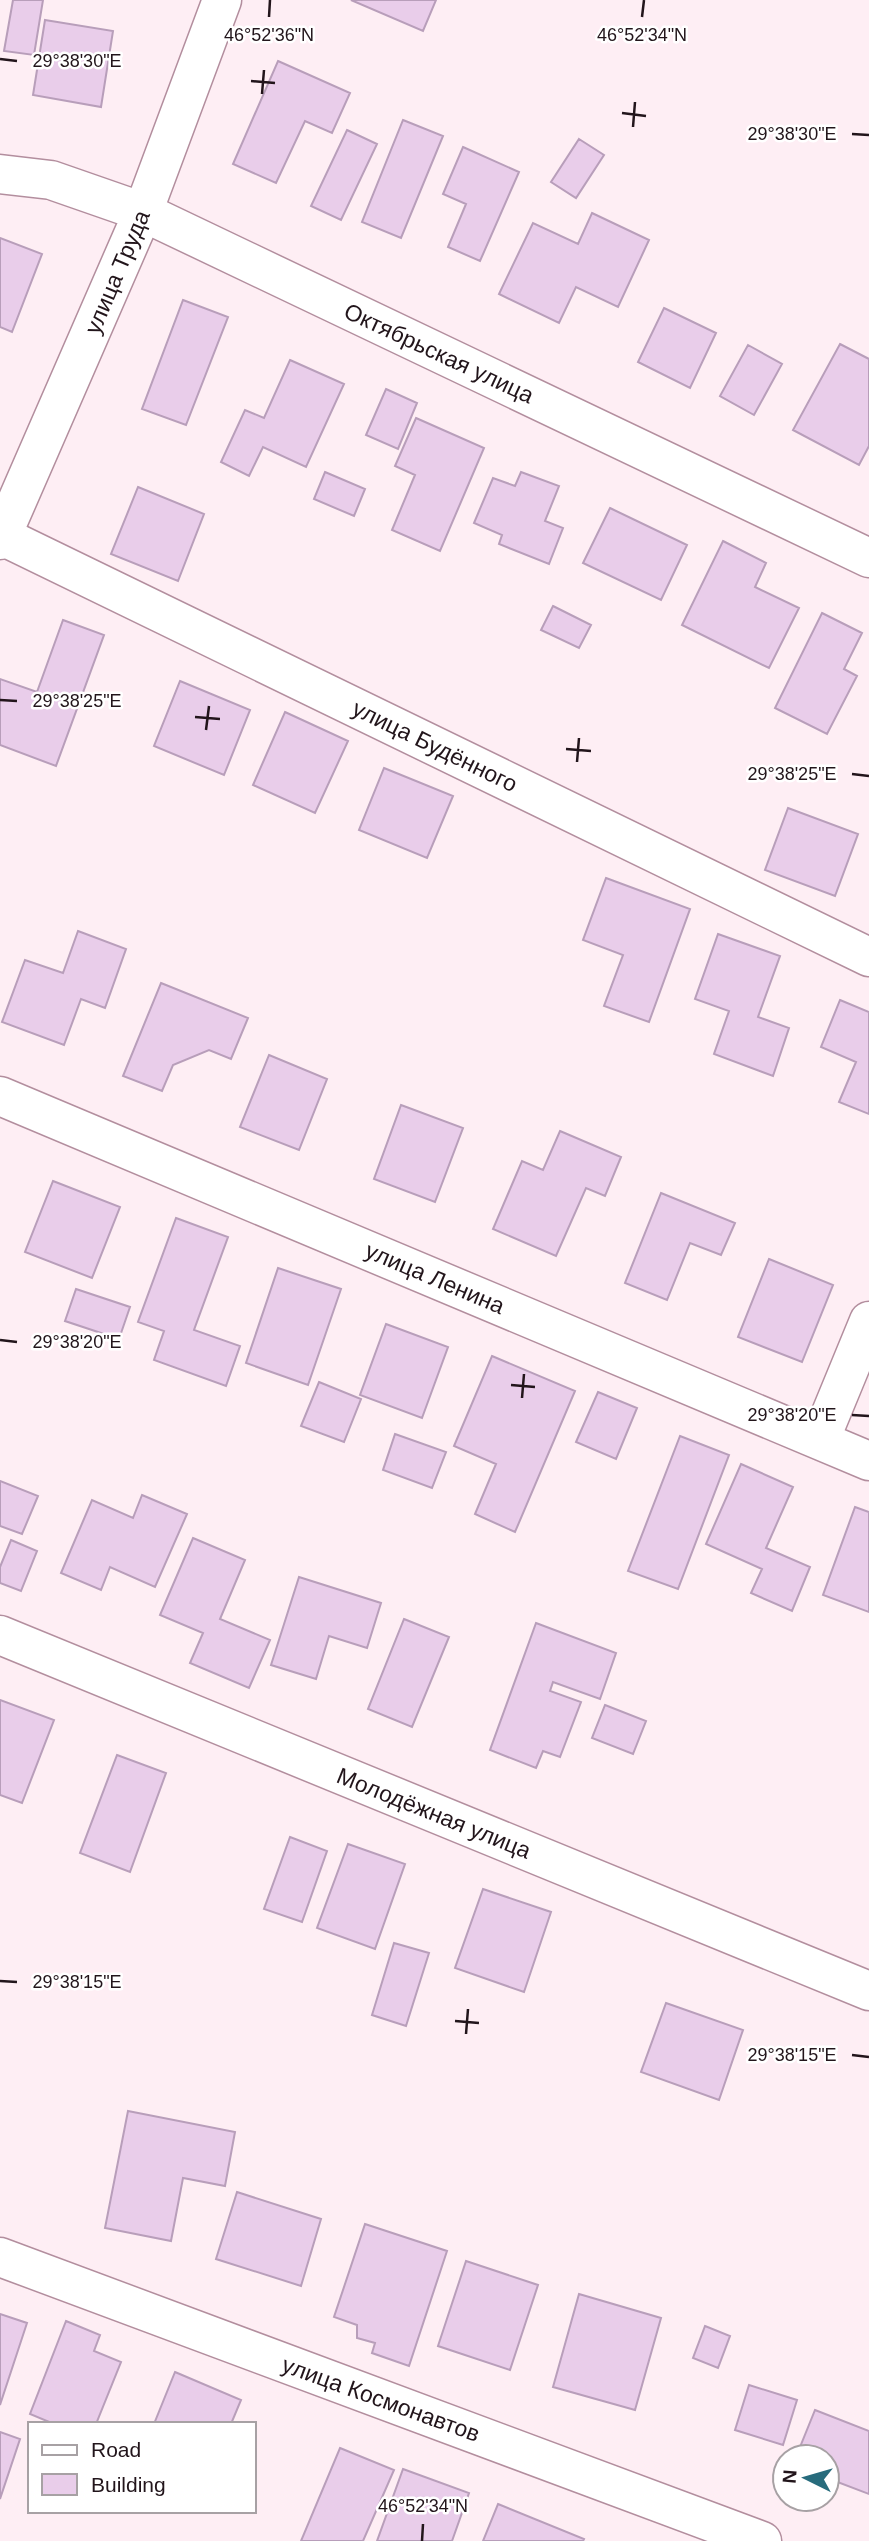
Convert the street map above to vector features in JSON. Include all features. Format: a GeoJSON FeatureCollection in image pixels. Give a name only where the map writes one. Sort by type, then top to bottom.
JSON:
{"type":"FeatureCollection","features":[{"type":"Feature","properties":{"kind":"street","name":"улица Труда"},"geometry":{"type":"LineString","coordinates":[[1,537],[143,212],[222,0]]}},
{"type":"Feature","properties":{"kind":"street","name":"Октябрьская улица"},"geometry":{"type":"LineString","coordinates":[[0,174],[51,180],[143,212],[869,558]]}},
{"type":"Feature","properties":{"kind":"street","name":"улица Будённого"},"geometry":{"type":"LineString","coordinates":[[1,537],[869,957]]}},
{"type":"Feature","properties":{"kind":"street","name":"улица Ленина"},"geometry":{"type":"LineString","coordinates":[[0,1096],[869,1461]]}},
{"type":"Feature","properties":{"kind":"street"},"geometry":{"type":"LineString","coordinates":[[820,1440],[869,1321]]}},
{"type":"Feature","properties":{"kind":"street","name":"Молодёжная улица"},"geometry":{"type":"LineString","coordinates":[[0,1635],[869,1991]]}},
{"type":"Feature","properties":{"kind":"street","name":"улица Космонавтов"},"geometry":{"type":"LineString","coordinates":[[0,2257],[762,2541]]}},
{"type":"Feature","properties":{"kind":"building"},"geometry":{"type":"Polygon","coordinates":[[[13,0],[43,0],[34,55],[4,51],[13,0]]]}},
{"type":"Feature","properties":{"kind":"building"},"geometry":{"type":"Polygon","coordinates":[[[351,0],[436,0],[423,31],[351,0]]]}},
{"type":"Feature","properties":{"kind":"building"},"geometry":{"type":"Polygon","coordinates":[[[45,20],[113,31],[101,107],[33,95],[45,20]]]}},
{"type":"Feature","properties":{"kind":"building"},"geometry":{"type":"Polygon","coordinates":[[[278,61],[350,93],[332,133],[305,121],[276,183],[233,164],[278,61]]]}},
{"type":"Feature","properties":{"kind":"building"},"geometry":{"type":"Polygon","coordinates":[[[403,120],[443,136],[401,238],[362,222],[403,120]]]}},
{"type":"Feature","properties":{"kind":"building"},"geometry":{"type":"Polygon","coordinates":[[[347,130],[377,144],[341,220],[311,206],[347,130]]]}},
{"type":"Feature","properties":{"kind":"building"},"geometry":{"type":"Polygon","coordinates":[[[579,139],[604,155],[576,198],[551,182],[579,139]]]}},
{"type":"Feature","properties":{"kind":"building"},"geometry":{"type":"Polygon","coordinates":[[[463,147],[519,172],[480,261],[448,247],[466,204],[443,194],[463,147]]]}},
{"type":"Feature","properties":{"kind":"building"},"geometry":{"type":"Polygon","coordinates":[[[592,213],[649,240],[618,307],[576,287],[559,323],[499,294],[533,223],[578,244],[592,213]]]}},
{"type":"Feature","properties":{"kind":"building"},"geometry":{"type":"Polygon","coordinates":[[[0,238],[42,254],[12,332],[0,327],[0,238]]]}},
{"type":"Feature","properties":{"kind":"building"},"geometry":{"type":"Polygon","coordinates":[[[183,300],[228,317],[186,425],[142,409],[183,300]]]}},
{"type":"Feature","properties":{"kind":"building"},"geometry":{"type":"Polygon","coordinates":[[[664,308],[716,333],[690,388],[638,362],[664,308]]]}},
{"type":"Feature","properties":{"kind":"building"},"geometry":{"type":"Polygon","coordinates":[[[840,344],[869,359],[869,446],[859,465],[793,430],[840,344]]]}},
{"type":"Feature","properties":{"kind":"building"},"geometry":{"type":"Polygon","coordinates":[[[748,345],[782,364],[754,415],[720,396],[748,345]]]}},
{"type":"Feature","properties":{"kind":"building"},"geometry":{"type":"Polygon","coordinates":[[[290,360],[344,384],[306,467],[263,447],[249,476],[221,462],[245,410],[264,418],[290,360]]]}},
{"type":"Feature","properties":{"kind":"building"},"geometry":{"type":"Polygon","coordinates":[[[386,389],[417,403],[398,449],[366,435],[386,389]]]}},
{"type":"Feature","properties":{"kind":"building"},"geometry":{"type":"Polygon","coordinates":[[[416,418],[484,448],[440,551],[392,530],[415,475],[395,466],[416,418]]]}},
{"type":"Feature","properties":{"kind":"building"},"geometry":{"type":"Polygon","coordinates":[[[325,472],[365,489],[354,516],[314,499],[325,472]]]}},
{"type":"Feature","properties":{"kind":"building"},"geometry":{"type":"Polygon","coordinates":[[[521,472],[559,486],[545,521],[563,528],[549,564],[499,544],[502,535],[474,523],[493,478],[515,486],[521,472]]]}},
{"type":"Feature","properties":{"kind":"building"},"geometry":{"type":"Polygon","coordinates":[[[138,487],[204,514],[178,581],[111,554],[138,487]]]}},
{"type":"Feature","properties":{"kind":"building"},"geometry":{"type":"Polygon","coordinates":[[[610,508],[687,545],[661,600],[583,563],[610,508]]]}},
{"type":"Feature","properties":{"kind":"building"},"geometry":{"type":"Polygon","coordinates":[[[723,541],[766,563],[755,587],[799,608],[769,668],[682,625],[723,541]]]}},
{"type":"Feature","properties":{"kind":"building"},"geometry":{"type":"Polygon","coordinates":[[[553,606],[591,625],[579,648],[541,630],[553,606]]]}},
{"type":"Feature","properties":{"kind":"building"},"geometry":{"type":"Polygon","coordinates":[[[822,613],[862,633],[844,669],[857,676],[827,734],[775,708],[822,613]]]}},
{"type":"Feature","properties":{"kind":"building"},"geometry":{"type":"Polygon","coordinates":[[[63,620],[104,635],[56,766],[0,745],[0,679],[37,692],[63,620]]]}},
{"type":"Feature","properties":{"kind":"building"},"geometry":{"type":"Polygon","coordinates":[[[180,681],[250,710],[224,775],[154,746],[180,681]]]}},
{"type":"Feature","properties":{"kind":"building"},"geometry":{"type":"Polygon","coordinates":[[[285,712],[348,741],[315,813],[253,785],[285,712]]]}},
{"type":"Feature","properties":{"kind":"building"},"geometry":{"type":"Polygon","coordinates":[[[384,768],[453,796],[427,858],[359,830],[384,768]]]}},
{"type":"Feature","properties":{"kind":"building"},"geometry":{"type":"Polygon","coordinates":[[[788,808],[858,834],[835,896],[765,870],[788,808]]]}},
{"type":"Feature","properties":{"kind":"building"},"geometry":{"type":"Polygon","coordinates":[[[606,878],[690,909],[649,1022],[604,1006],[623,955],[583,940],[606,878]]]}},
{"type":"Feature","properties":{"kind":"building"},"geometry":{"type":"Polygon","coordinates":[[[78,931],[126,949],[105,1008],[81,999],[64,1045],[2,1022],[25,960],[63,973],[78,931]]]}},
{"type":"Feature","properties":{"kind":"building"},"geometry":{"type":"Polygon","coordinates":[[[718,934],[780,956],[758,1017],[789,1028],[773,1076],[714,1054],[729,1011],[695,999],[718,934]]]}},
{"type":"Feature","properties":{"kind":"building"},"geometry":{"type":"Polygon","coordinates":[[[161,983],[248,1018],[231,1059],[209,1050],[173,1065],[162,1091],[123,1076],[161,983]]]}},
{"type":"Feature","properties":{"kind":"building"},"geometry":{"type":"Polygon","coordinates":[[[840,1000],[869,1012],[869,1114],[839,1102],[856,1062],[821,1047],[840,1000]]]}},
{"type":"Feature","properties":{"kind":"building"},"geometry":{"type":"Polygon","coordinates":[[[269,1055],[327,1079],[299,1150],[240,1127],[269,1055]]]}},
{"type":"Feature","properties":{"kind":"building"},"geometry":{"type":"Polygon","coordinates":[[[401,1105],[463,1128],[435,1202],[374,1179],[401,1105]]]}},
{"type":"Feature","properties":{"kind":"building"},"geometry":{"type":"Polygon","coordinates":[[[560,1131],[621,1157],[605,1196],[586,1188],[556,1256],[493,1229],[522,1161],[543,1170],[560,1131]]]}},
{"type":"Feature","properties":{"kind":"building"},"geometry":{"type":"Polygon","coordinates":[[[53,1181],[120,1207],[92,1278],[25,1252],[53,1181]]]}},
{"type":"Feature","properties":{"kind":"building"},"geometry":{"type":"Polygon","coordinates":[[[661,1193],[735,1223],[721,1255],[690,1243],[667,1300],[625,1283],[661,1193]]]}},
{"type":"Feature","properties":{"kind":"building"},"geometry":{"type":"Polygon","coordinates":[[[176,1218],[228,1237],[194,1330],[240,1346],[226,1386],[154,1360],[164,1331],[138,1322],[176,1218]]]}},
{"type":"Feature","properties":{"kind":"building"},"geometry":{"type":"Polygon","coordinates":[[[769,1259],[833,1285],[802,1362],[738,1337],[769,1259]]]}},
{"type":"Feature","properties":{"kind":"building"},"geometry":{"type":"Polygon","coordinates":[[[278,1268],[341,1289],[308,1385],[246,1363],[278,1268]]]}},
{"type":"Feature","properties":{"kind":"building"},"geometry":{"type":"Polygon","coordinates":[[[76,1289],[130,1307],[119,1339],[65,1321],[76,1289]]]}},
{"type":"Feature","properties":{"kind":"building"},"geometry":{"type":"Polygon","coordinates":[[[386,1324],[448,1347],[422,1418],[360,1395],[386,1324]]]}},
{"type":"Feature","properties":{"kind":"building"},"geometry":{"type":"Polygon","coordinates":[[[492,1356],[575,1391],[515,1532],[475,1514],[496,1464],[454,1446],[492,1356]]]}},
{"type":"Feature","properties":{"kind":"building"},"geometry":{"type":"Polygon","coordinates":[[[319,1382],[361,1399],[344,1442],[301,1426],[319,1382]]]}},
{"type":"Feature","properties":{"kind":"building"},"geometry":{"type":"Polygon","coordinates":[[[598,1392],[637,1408],[616,1459],[576,1442],[598,1392]]]}},
{"type":"Feature","properties":{"kind":"building"},"geometry":{"type":"Polygon","coordinates":[[[395,1434],[446,1452],[432,1488],[383,1470],[395,1434]]]}},
{"type":"Feature","properties":{"kind":"building"},"geometry":{"type":"Polygon","coordinates":[[[680,1436],[729,1455],[678,1589],[628,1571],[680,1436]]]}},
{"type":"Feature","properties":{"kind":"building"},"geometry":{"type":"Polygon","coordinates":[[[741,1464],[793,1487],[766,1548],[810,1567],[792,1611],[751,1593],[762,1569],[706,1544],[741,1464]]]}},
{"type":"Feature","properties":{"kind":"building"},"geometry":{"type":"Polygon","coordinates":[[[0,1481],[38,1496],[22,1534],[0,1526],[0,1481]]]}},
{"type":"Feature","properties":{"kind":"building"},"geometry":{"type":"Polygon","coordinates":[[[142,1495],[187,1514],[155,1587],[110,1567],[101,1590],[61,1573],[92,1500],[133,1518],[142,1495]]]}},
{"type":"Feature","properties":{"kind":"building"},"geometry":{"type":"Polygon","coordinates":[[[855,1507],[869,1512],[869,1612],[823,1595],[855,1507]]]}},
{"type":"Feature","properties":{"kind":"building"},"geometry":{"type":"Polygon","coordinates":[[[193,1538],[245,1560],[220,1619],[270,1640],[249,1688],[190,1663],[203,1633],[160,1615],[193,1538]]]}},
{"type":"Feature","properties":{"kind":"building"},"geometry":{"type":"Polygon","coordinates":[[[11,1540],[37,1551],[21,1591],[0,1583],[0,1567],[11,1540]]]}},
{"type":"Feature","properties":{"kind":"building"},"geometry":{"type":"Polygon","coordinates":[[[299,1577],[381,1603],[367,1648],[329,1636],[316,1679],[271,1665],[299,1577]]]}},
{"type":"Feature","properties":{"kind":"building"},"geometry":{"type":"Polygon","coordinates":[[[404,1619],[449,1637],[412,1727],[368,1709],[404,1619]]]}},
{"type":"Feature","properties":{"kind":"building"},"geometry":{"type":"Polygon","coordinates":[[[536,1623],[616,1653],[600,1699],[553,1682],[550,1691],[581,1702],[560,1757],[543,1751],[536,1768],[490,1750],[536,1623]]]}},
{"type":"Feature","properties":{"kind":"building"},"geometry":{"type":"Polygon","coordinates":[[[0,1700],[54,1720],[22,1803],[0,1795],[0,1700]]]}},
{"type":"Feature","properties":{"kind":"building"},"geometry":{"type":"Polygon","coordinates":[[[605,1705],[646,1721],[633,1754],[592,1738],[605,1705]]]}},
{"type":"Feature","properties":{"kind":"building"},"geometry":{"type":"Polygon","coordinates":[[[117,1755],[166,1773],[130,1872],[80,1853],[117,1755]]]}},
{"type":"Feature","properties":{"kind":"building"},"geometry":{"type":"Polygon","coordinates":[[[290,1837],[327,1851],[302,1922],[264,1909],[290,1837]]]}},
{"type":"Feature","properties":{"kind":"building"},"geometry":{"type":"Polygon","coordinates":[[[348,1844],[405,1864],[375,1949],[317,1928],[348,1844]]]}},
{"type":"Feature","properties":{"kind":"building"},"geometry":{"type":"Polygon","coordinates":[[[483,1889],[551,1912],[524,1992],[455,1968],[483,1889]]]}},
{"type":"Feature","properties":{"kind":"building"},"geometry":{"type":"Polygon","coordinates":[[[394,1943],[429,1953],[406,2026],[372,2015],[394,1943]]]}},
{"type":"Feature","properties":{"kind":"building"},"geometry":{"type":"Polygon","coordinates":[[[666,2003],[743,2030],[719,2100],[641,2072],[666,2003]]]}},
{"type":"Feature","properties":{"kind":"building"},"geometry":{"type":"Polygon","coordinates":[[[128,2111],[235,2132],[225,2186],[183,2178],[171,2241],[105,2228],[128,2111]]]}},
{"type":"Feature","properties":{"kind":"building"},"geometry":{"type":"Polygon","coordinates":[[[237,2192],[321,2219],[301,2286],[216,2259],[237,2192]]]}},
{"type":"Feature","properties":{"kind":"building"},"geometry":{"type":"Polygon","coordinates":[[[365,2224],[447,2251],[409,2366],[372,2353],[375,2343],[357,2338],[357,2325],[334,2317],[365,2224]]]}},
{"type":"Feature","properties":{"kind":"building"},"geometry":{"type":"Polygon","coordinates":[[[466,2261],[538,2285],[510,2370],[438,2346],[466,2261]]]}},
{"type":"Feature","properties":{"kind":"building"},"geometry":{"type":"Polygon","coordinates":[[[579,2294],[661,2318],[635,2410],[553,2387],[579,2294]]]}},
{"type":"Feature","properties":{"kind":"building"},"geometry":{"type":"Polygon","coordinates":[[[0,2314],[27,2323],[0,2405],[0,2314]]]}},
{"type":"Feature","properties":{"kind":"building"},"geometry":{"type":"Polygon","coordinates":[[[66,2321],[100,2335],[94,2351],[121,2362],[97,2422],[49,2422],[30,2414],[66,2321]]]}},
{"type":"Feature","properties":{"kind":"building"},"geometry":{"type":"Polygon","coordinates":[[[705,2326],[730,2336],[718,2368],[693,2358],[705,2326]]]}},
{"type":"Feature","properties":{"kind":"building"},"geometry":{"type":"Polygon","coordinates":[[[175,2372],[241,2400],[232,2422],[155,2422],[175,2372]]]}},
{"type":"Feature","properties":{"kind":"building"},"geometry":{"type":"Polygon","coordinates":[[[749,2385],[797,2400],[784,2443],[735,2430],[749,2385]]]}},
{"type":"Feature","properties":{"kind":"building"},"geometry":{"type":"Polygon","coordinates":[[[815,2410],[869,2431],[869,2494],[841,2483],[841,2443],[802,2443],[815,2410]]]}},
{"type":"Feature","properties":{"kind":"building"},"geometry":{"type":"Polygon","coordinates":[[[0,2432],[20,2439],[0,2499],[0,2432]]]}},
{"type":"Feature","properties":{"kind":"building"},"geometry":{"type":"Polygon","coordinates":[[[340,2448],[394,2470],[363,2541],[301,2541],[340,2448]]]}},
{"type":"Feature","properties":{"kind":"building"},"geometry":{"type":"Polygon","coordinates":[[[403,2469],[469,2493],[452,2541],[377,2541],[403,2469]]]}},
{"type":"Feature","properties":{"kind":"building"},"geometry":{"type":"Polygon","coordinates":[[[498,2504],[584,2539],[483,2541],[498,2504]]]}}]}
